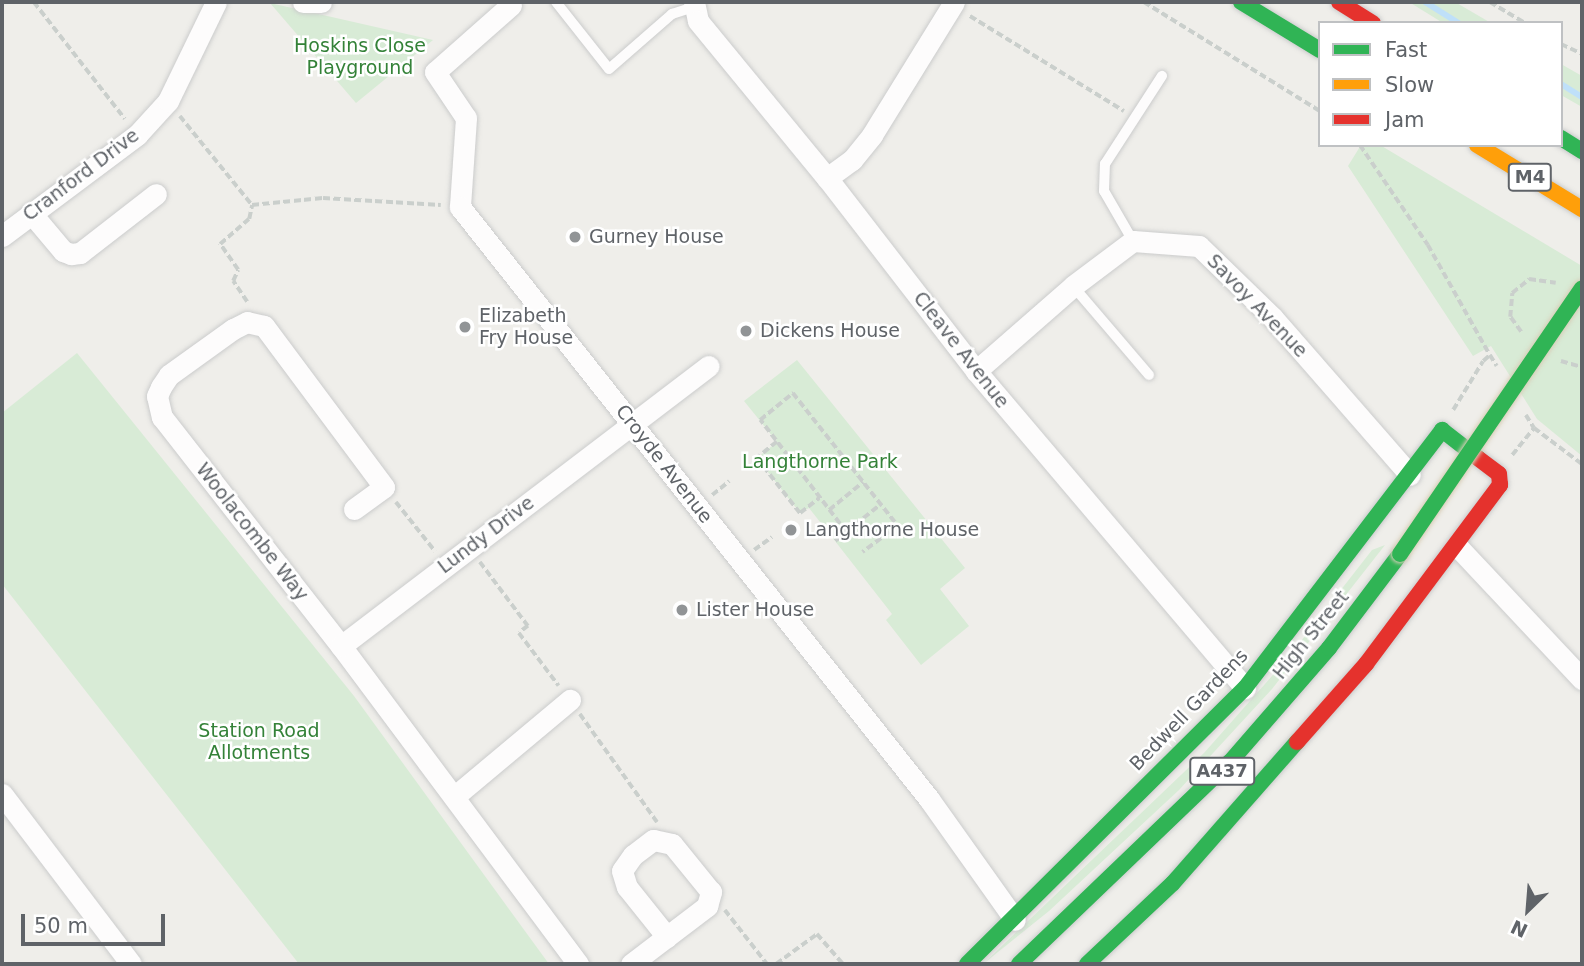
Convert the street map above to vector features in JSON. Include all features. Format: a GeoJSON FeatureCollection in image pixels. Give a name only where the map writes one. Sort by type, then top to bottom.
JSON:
{"type":"FeatureCollection","features":[{"type":"Feature","properties":{"kind":"main road"},"geometry":{"type":"LineString","coordinates":[[1241,2],[1318,49]]}},
{"type":"Feature","properties":{"kind":"main road"},"geometry":{"type":"LineString","coordinates":[[1339,2],[1370,21]]}},
{"type":"Feature","properties":{"kind":"main road","name":"M4"},"geometry":{"type":"LineString","coordinates":[[1563,139],[1582,151]]}},
{"type":"Feature","properties":{"kind":"main road","name":"M4"},"geometry":{"type":"LineString","coordinates":[[1480,147],[1582,209]]}},
{"type":"Feature","properties":{"kind":"main road","name":"High Street"},"geometry":{"type":"LineString","coordinates":[[1020,964],[1230,762],[1329,648],[1400,554],[1582,288]]}},
{"type":"Feature","properties":{"kind":"main road","name":"Bedwell Gardens"},"geometry":{"type":"LineString","coordinates":[[967,964],[1016,920],[1245,688],[1442,430],[1499,479]]}},
{"type":"Feature","properties":{"kind":"main road"},"geometry":{"type":"LineString","coordinates":[[1087,964],[1173,883],[1366,664],[1457,546],[1499,479]]}},
{"type":"Feature","properties":{"kind":"street","name":"Cranford Drive"},"geometry":{"type":"LineString","coordinates":[[2,236],[137,135],[168,101],[216,2]]}},
{"type":"Feature","properties":{"kind":"street"},"geometry":{"type":"LineString","coordinates":[[303,2],[321,2]]}},
{"type":"Feature","properties":{"kind":"street"},"geometry":{"type":"LineString","coordinates":[[827,178],[852,160],[872,135],[953,3]]}},
{"type":"Feature","properties":{"kind":"street"},"geometry":{"type":"LineString","coordinates":[[460,207],[466,118],[435,72],[511,5]]}},
{"type":"Feature","properties":{"kind":"street","name":"Cleave Avenue"},"geometry":{"type":"LineString","coordinates":[[694,5],[698,21],[827,178],[976,371],[1245,688]]}},
{"type":"Feature","properties":{"kind":"street"},"geometry":{"type":"LineString","coordinates":[[31,213],[63,251],[80,253],[156,194]]}},
{"type":"Feature","properties":{"kind":"street","name":"Croyde Avenue"},"geometry":{"type":"LineString","coordinates":[[460,207],[929,799],[1016,920]]}},
{"type":"Feature","properties":{"kind":"street"},"geometry":{"type":"LineString","coordinates":[[976,371],[1073,286],[1133,241]]}},
{"type":"Feature","properties":{"kind":"street","name":"Savoy Avenue"},"geometry":{"type":"LineString","coordinates":[[1133,241],[1199,246],[1273,318],[1410,475]]}},
{"type":"Feature","properties":{"kind":"street","name":"Woolacombe Way"},"geometry":{"type":"LineString","coordinates":[[264,326],[247,322],[233,329],[169,375],[158,396],[162,417],[341,646],[578,964]]}},
{"type":"Feature","properties":{"kind":"street"},"geometry":{"type":"LineString","coordinates":[[264,326],[384,487],[354,509]]}},
{"type":"Feature","properties":{"kind":"street","name":"Lundy Drive"},"geometry":{"type":"LineString","coordinates":[[341,646],[708,366]]}},
{"type":"Feature","properties":{"kind":"street"},"geometry":{"type":"LineString","coordinates":[[1457,546],[1582,679]]}},
{"type":"Feature","properties":{"kind":"street"},"geometry":{"type":"LineString","coordinates":[[455,796],[570,700]]}},
{"type":"Feature","properties":{"kind":"street"},"geometry":{"type":"LineString","coordinates":[[2,794],[131,964]]}},
{"type":"Feature","properties":{"kind":"street"},"geometry":{"type":"LineString","coordinates":[[632,964],[667,937],[707,906],[711,892],[672,844],[653,839],[633,855],[622,871],[627,887],[667,937]]}},
{"type":"Feature","properties":{"kind":"lane"},"geometry":{"type":"LineString","coordinates":[[556,2],[609,69],[673,14],[694,5]]}},
{"type":"Feature","properties":{"kind":"lane"},"geometry":{"type":"LineString","coordinates":[[1133,241],[1104,191],[1105,164],[1162,76]]}},
{"type":"Feature","properties":{"kind":"lane"},"geometry":{"type":"LineString","coordinates":[[1073,286],[1149,375]]}},
{"type":"Feature","properties":{"kind":"path"},"geometry":{"type":"LineString","coordinates":[[34,2],[137,135]]}},
{"type":"Feature","properties":{"kind":"path"},"geometry":{"type":"LineString","coordinates":[[1144,2],[1318,110]]}},
{"type":"Feature","properties":{"kind":"path"},"geometry":{"type":"LineString","coordinates":[[1490,2],[1522,21]]}},
{"type":"Feature","properties":{"kind":"path"},"geometry":{"type":"LineString","coordinates":[[953,3],[1135,118]]}},
{"type":"Feature","properties":{"kind":"path"},"geometry":{"type":"LineString","coordinates":[[1563,45],[1582,54]]}},
{"type":"Feature","properties":{"kind":"path"},"geometry":{"type":"LineString","coordinates":[[168,101],[252,205]]}},
{"type":"Feature","properties":{"kind":"path"},"geometry":{"type":"LineString","coordinates":[[1361,147],[1428,245],[1490,355]]}},
{"type":"Feature","properties":{"kind":"path"},"geometry":{"type":"LineString","coordinates":[[252,205],[323,198],[460,207]]}},
{"type":"Feature","properties":{"kind":"path"},"geometry":{"type":"LineString","coordinates":[[252,205],[248,219],[220,244],[238,270],[233,281],[264,326]]}},
{"type":"Feature","properties":{"kind":"path"},"geometry":{"type":"LineString","coordinates":[[1541,347],[1515,327],[1508,306],[1512,293],[1530,279],[1558,283]]}},
{"type":"Feature","properties":{"kind":"path"},"geometry":{"type":"LineString","coordinates":[[846,532],[760,421],[793,393],[898,526],[863,552]]}},
{"type":"Feature","properties":{"kind":"path"},"geometry":{"type":"LineString","coordinates":[[1499,479],[1534,428],[1582,464]]}},
{"type":"Feature","properties":{"kind":"path"},"geometry":{"type":"LineString","coordinates":[[776,442],[757,458],[800,513],[820,498]]}},
{"type":"Feature","properties":{"kind":"path"},"geometry":{"type":"LineString","coordinates":[[829,510],[863,482]]}},
{"type":"Feature","properties":{"kind":"path"},"geometry":{"type":"LineString","coordinates":[[384,487],[446,565]]}},
{"type":"Feature","properties":{"kind":"path"},"geometry":{"type":"LineString","coordinates":[[835,541],[881,504]]}},
{"type":"Feature","properties":{"kind":"path"},"geometry":{"type":"LineString","coordinates":[[469,547],[528,626],[519,633],[672,844]]}},
{"type":"Feature","properties":{"kind":"path"},"geometry":{"type":"LineString","coordinates":[[711,892],[767,964]]}},
{"type":"Feature","properties":{"kind":"path"},"geometry":{"type":"LineString","coordinates":[[776,964],[817,934],[842,964]]}},
{"type":"Feature","properties":{"kind":"green space"},"geometry":{"type":"Polygon","coordinates":[[[1409,2],[1455,2],[1488,21],[1440,21],[1409,2]]]}},
{"type":"Feature","properties":{"kind":"green space","name":"Hoskins Close Playground"},"geometry":{"type":"Polygon","coordinates":[[[270,3],[433,40],[356,103],[270,3]]]}},
{"type":"Feature","properties":{"kind":"green space"},"geometry":{"type":"Polygon","coordinates":[[[1563,65],[1582,76],[1582,107],[1563,96],[1563,65]]]}},
{"type":"Feature","properties":{"kind":"green space"},"geometry":{"type":"Polygon","coordinates":[[[1360,147],[1383,147],[1582,266],[1582,456],[1537,419],[1491,346],[1473,356],[1348,166],[1360,147]]]}},
{"type":"Feature","properties":{"kind":"green space","name":"Station Road Allotments"},"geometry":{"type":"Polygon","coordinates":[[[77,353],[354,696],[549,964],[299,964],[2,584],[2,413],[77,353]]]}},
{"type":"Feature","properties":{"kind":"green space","name":"Langthorne Park"},"geometry":{"type":"Polygon","coordinates":[[[797,360],[965,568],[940,589],[969,626],[921,665],[886,620],[892,614],[809,508],[800,513],[757,458],[777,442],[744,401],[797,360]]]}},
{"type":"Feature","properties":{"kind":"green space"},"geometry":{"type":"Polygon","coordinates":[[[1385,545],[1272,689],[1179,790],[1049,911],[983,964],[1204,753],[1287,659],[1372,550],[1385,545]]]}},
{"type":"Feature","properties":{"kind":"waterway"},"geometry":{"type":"LineString","coordinates":[[1425,2],[1456,21]]}},
{"type":"Feature","properties":{"kind":"waterway"},"geometry":{"type":"LineString","coordinates":[[1563,85],[1582,97]]}},
{"type":"Feature","properties":{"kind":"traffic: fast"},"geometry":{"type":"LineString","coordinates":[[1241,2],[1318,49]]}},
{"type":"Feature","properties":{"kind":"traffic: fast"},"geometry":{"type":"LineString","coordinates":[[1563,139],[1582,151]]}},
{"type":"Feature","properties":{"kind":"traffic: fast"},"geometry":{"type":"LineString","coordinates":[[1400,554],[1582,288]]}},
{"type":"Feature","properties":{"kind":"traffic: fast"},"geometry":{"type":"LineString","coordinates":[[967,964],[1245,688],[1442,430],[1478,458]]}},
{"type":"Feature","properties":{"kind":"traffic: fast"},"geometry":{"type":"LineString","coordinates":[[1019,964],[1230,762],[1329,648],[1400,554]]}},
{"type":"Feature","properties":{"kind":"traffic: fast"},"geometry":{"type":"LineString","coordinates":[[1087,964],[1173,883],[1297,742]]}},
{"type":"Feature","properties":{"kind":"traffic: slow"},"geometry":{"type":"LineString","coordinates":[[1480,147],[1582,209]]}},
{"type":"Feature","properties":{"kind":"traffic: jam"},"geometry":{"type":"LineString","coordinates":[[1339,2],[1370,21]]}},
{"type":"Feature","properties":{"kind":"traffic: jam"},"geometry":{"type":"LineString","coordinates":[[1297,742],[1366,664],[1500,485],[1499,474],[1478,458]]}},
{"type":"Feature","properties":{"kind":"place","name":"Gurney House"},"geometry":{"type":"Point","coordinates":[575,237]}},
{"type":"Feature","properties":{"kind":"place","name":"Elizabeth Fry House"},"geometry":{"type":"Point","coordinates":[465,327]}},
{"type":"Feature","properties":{"kind":"place","name":"Dickens House"},"geometry":{"type":"Point","coordinates":[746,331]}},
{"type":"Feature","properties":{"kind":"place","name":"Langthorne House"},"geometry":{"type":"Point","coordinates":[791,530]}},
{"type":"Feature","properties":{"kind":"place","name":"Lister House"},"geometry":{"type":"Point","coordinates":[682,610]}}]}
